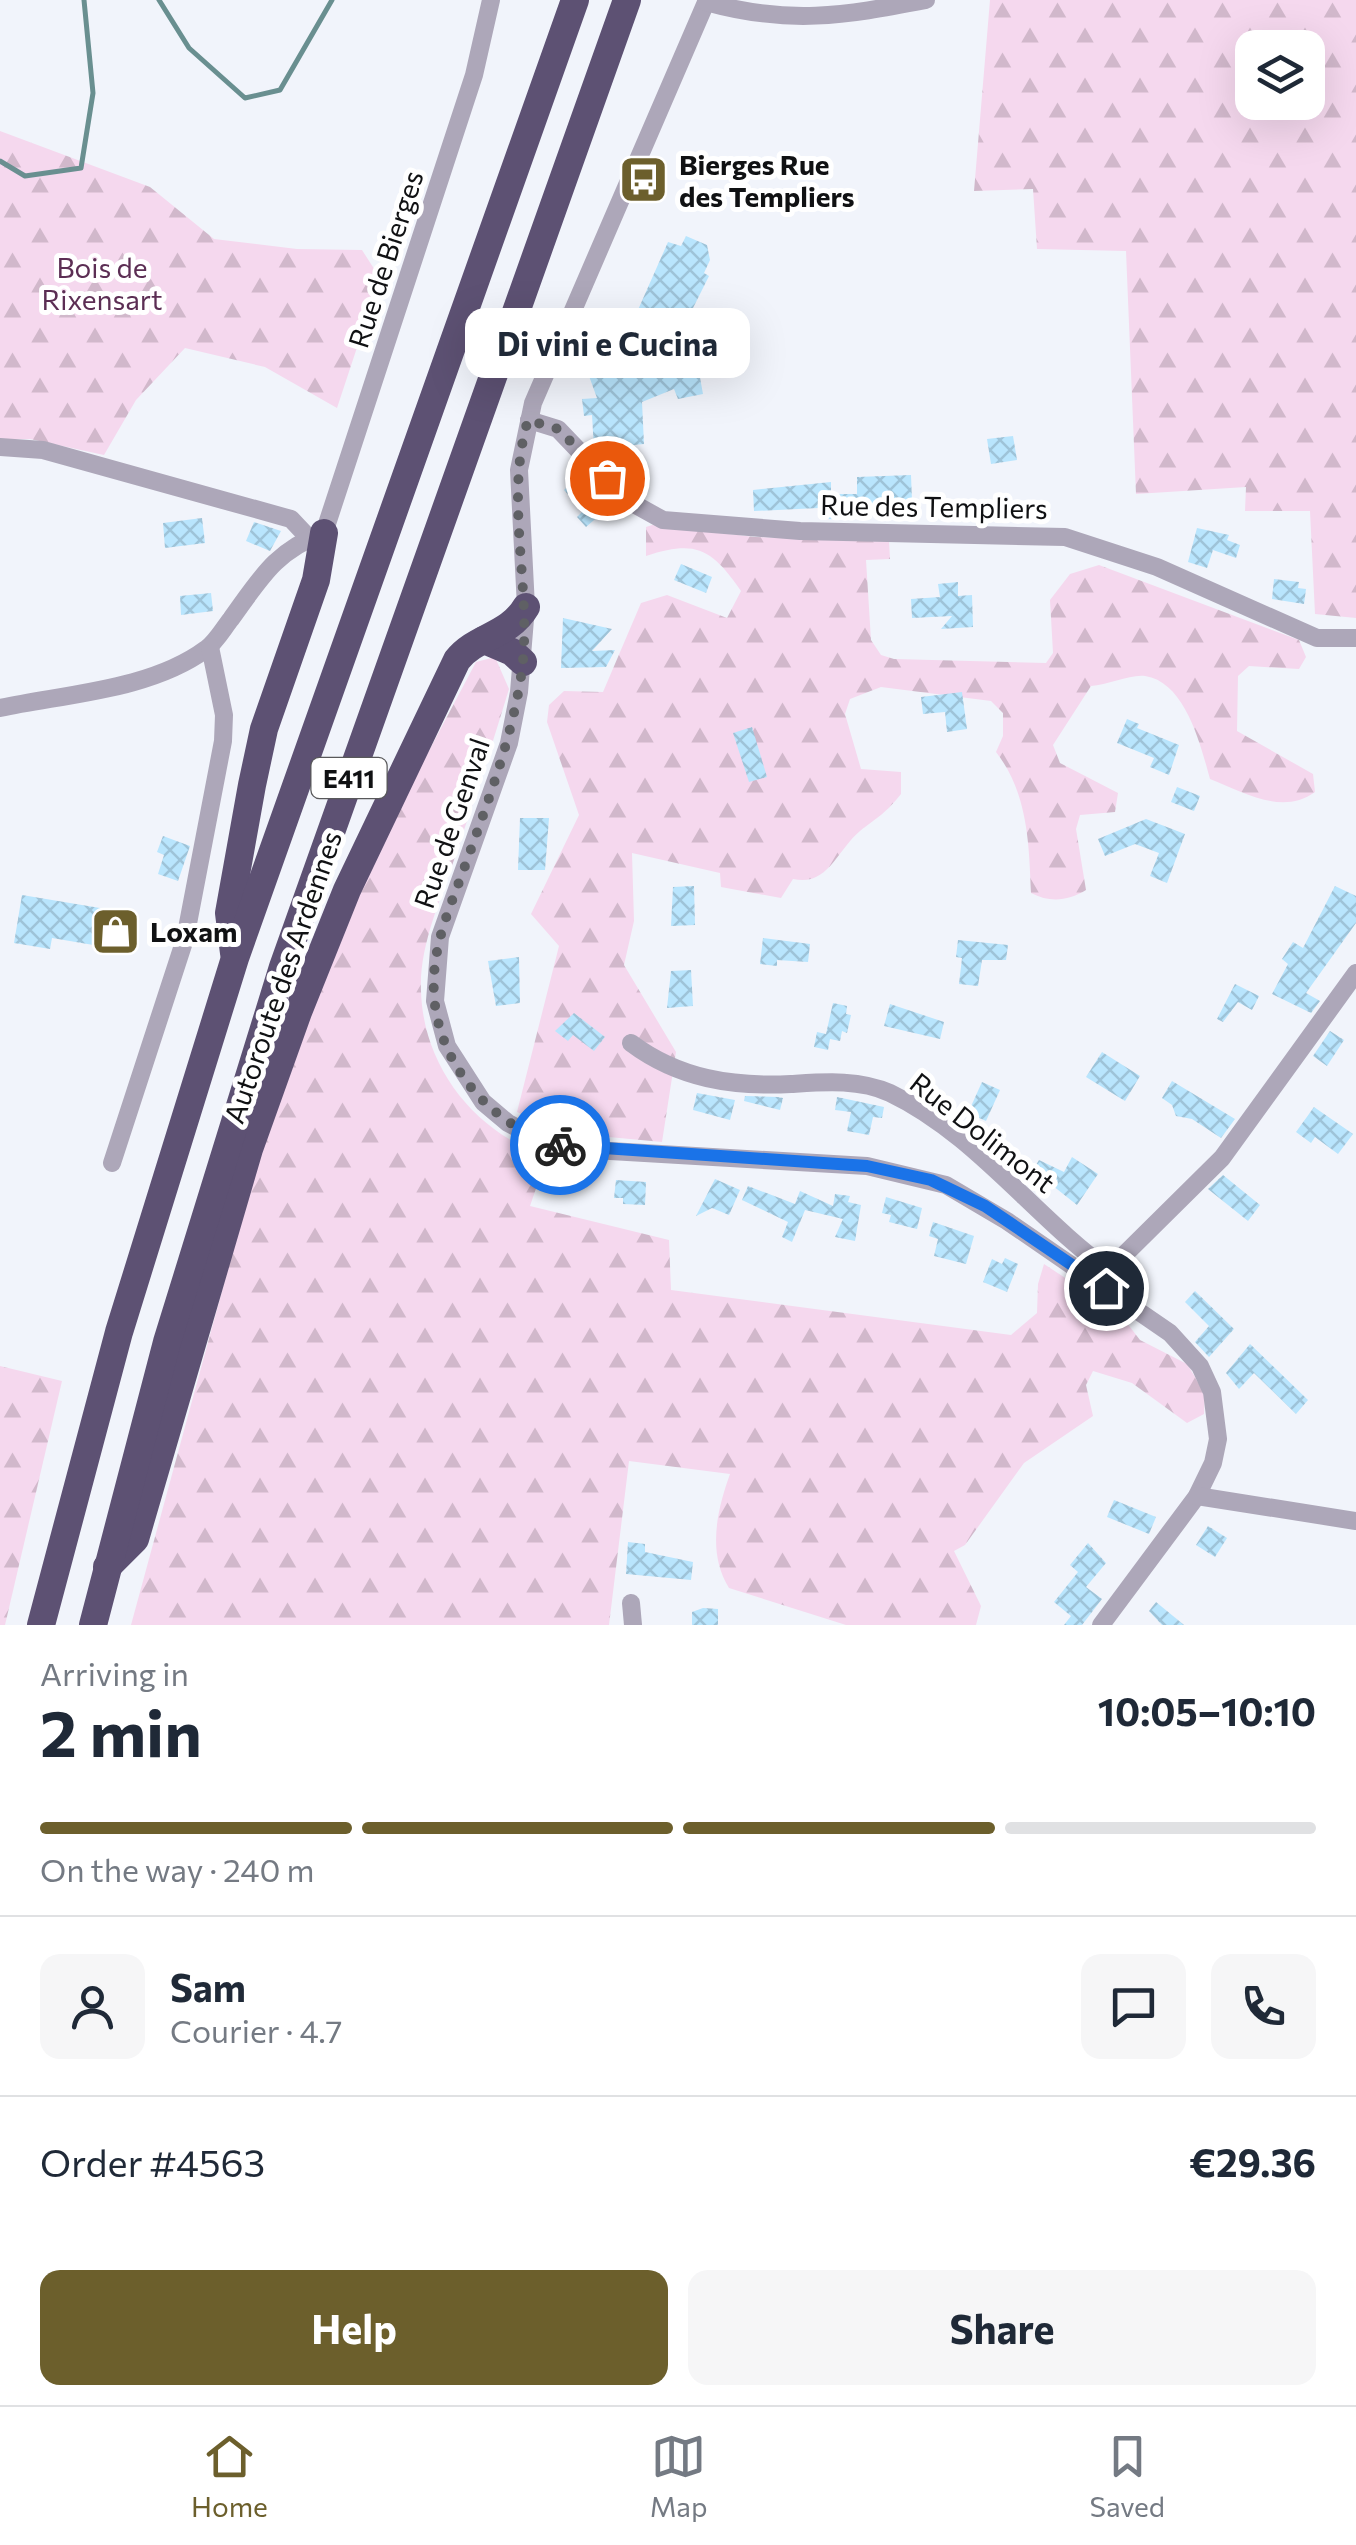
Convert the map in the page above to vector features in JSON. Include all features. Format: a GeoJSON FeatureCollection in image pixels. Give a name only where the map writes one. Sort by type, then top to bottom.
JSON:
{"type":"FeatureCollection","features":[{"type":"Feature","properties":{"kind":"highway","name":"Autoroute des Ardennes"},"geometry":{"type":"LineString","coordinates":[[41,1625],[119,1332],[235,958],[575,0]]}},
{"type":"Feature","properties":{"kind":"highway","name":"Autoroute des Ardennes"},"geometry":{"type":"LineString","coordinates":[[92,1625],[167,1342],[283,967],[627,0]]}},
{"type":"Feature","properties":{"kind":"highway"},"geometry":{"type":"LineString","coordinates":[[235,958],[228,914],[252,785],[264,729],[316,580],[315,534]]}},
{"type":"Feature","properties":{"kind":"highway"},"geometry":{"type":"LineString","coordinates":[[106,1568],[135,1539],[249,1149],[298,1012],[348,890],[457,660],[471,644],[506,629],[526,608]]}},
{"type":"Feature","properties":{"kind":"highway"},"geometry":{"type":"LineString","coordinates":[[484,640],[512,652],[522,662]]}},
{"type":"Feature","properties":{"kind":"street","name":"Rue de Bierges"},"geometry":{"type":"LineString","coordinates":[[315,534],[474,75],[491,0]]}},
{"type":"Feature","properties":{"kind":"street"},"geometry":{"type":"LineString","coordinates":[[706,1],[744,14],[785,17],[839,16],[926,0]]}},
{"type":"Feature","properties":{"kind":"street","name":"Rue de Genval"},"geometry":{"type":"LineString","coordinates":[[706,1],[528,420],[518,470],[526,608],[522,662],[509,743],[440,938],[434,977],[446,1046],[483,1102],[523,1133],[576,1150],[867,1166],[931,1180],[985,1206],[1109,1280]]}},
{"type":"Feature","properties":{"kind":"street","name":"Rue des Templiers"},"geometry":{"type":"LineString","coordinates":[[528,420],[558,429],[625,498],[664,520],[800,531],[1065,537],[1156,567],[1317,638],[1356,638]]}},
{"type":"Feature","properties":{"kind":"street"},"geometry":{"type":"LineString","coordinates":[[0,447],[44,450],[291,519],[315,534],[265,572],[210,647],[156,674],[0,708]]}},
{"type":"Feature","properties":{"kind":"street"},"geometry":{"type":"LineString","coordinates":[[112,1164],[165,1010],[191,913],[224,715],[210,647]]}},
{"type":"Feature","properties":{"kind":"street"},"geometry":{"type":"LineString","coordinates":[[1101,1625],[1198,1496],[1218,1439],[1215,1406],[1206,1378],[1170,1333],[1109,1280],[1222,1158],[1356,972]]}},
{"type":"Feature","properties":{"kind":"street","name":"Rue Dolimont"},"geometry":{"type":"LineString","coordinates":[[631,1043],[665,1065],[712,1080],[836,1082],[889,1092],[970,1150],[1109,1280]]}},
{"type":"Feature","properties":{"kind":"street"},"geometry":{"type":"LineString","coordinates":[[1198,1496],[1356,1522]]}},
{"type":"Feature","properties":{"kind":"street"},"geometry":{"type":"LineString","coordinates":[[630,1603],[633,1625]]}},
{"type":"Feature","properties":{"kind":"green space"},"geometry":{"type":"Polygon","coordinates":[[[990,0],[1356,0],[1356,618],[1315,614],[1310,511],[1245,511],[1246,487],[1136,494],[1126,251],[1037,249],[1033,189],[974,191],[990,0]]]}},
{"type":"Feature","properties":{"kind":"green space","name":"Bois de Rixensart"},"geometry":{"type":"Polygon","coordinates":[[[0,131],[150,187],[214,239],[297,249],[362,250],[380,278],[337,408],[265,367],[185,348],[136,400],[104,455],[30,439],[0,439],[0,131]]]}},
{"type":"Feature","properties":{"kind":"green space"},"geometry":{"type":"Polygon","coordinates":[[[646,527],[755,537],[889,541],[890,559],[866,560],[871,640],[881,655],[894,659],[1046,663],[1053,653],[1050,600],[1070,574],[1099,565],[1299,640],[1306,657],[1299,669],[1249,666],[1238,676],[1237,731],[1313,774],[1315,792],[1302,799],[1276,802],[1210,779],[1190,718],[1171,690],[1159,681],[1139,676],[1091,686],[1053,745],[1060,763],[1118,793],[1115,812],[1080,815],[1076,829],[1086,890],[1072,897],[1045,898],[1031,893],[1021,802],[996,752],[1003,736],[1003,713],[991,701],[881,687],[850,699],[845,714],[861,769],[901,772],[901,794],[852,839],[824,872],[815,878],[793,879],[781,898],[721,887],[720,873],[632,853],[634,921],[624,965],[676,1052],[662,1142],[566,1133],[517,1112],[559,946],[531,914],[579,815],[547,722],[549,705],[564,691],[603,692],[641,603],[667,595],[727,618],[741,591],[721,565],[701,551],[678,549],[646,556],[646,527]]]}},
{"type":"Feature","properties":{"kind":"green space"},"geometry":{"type":"Polygon","coordinates":[[[495,657],[509,689],[432,923],[421,991],[432,1046],[458,1094],[498,1132],[547,1156],[530,1206],[669,1240],[671,1290],[1011,1335],[1037,1313],[1038,1284],[1044,1264],[1120,1314],[1140,1340],[1187,1364],[1205,1393],[1204,1414],[1187,1423],[1132,1383],[1093,1371],[1086,1385],[1093,1416],[1024,1463],[965,1545],[954,1551],[981,1606],[976,1625],[846,1625],[729,1588],[718,1560],[716,1531],[730,1474],[629,1461],[609,1625],[131,1625],[277,1089],[350,900],[476,662],[495,657]]]}},
{"type":"Feature","properties":{"kind":"green space"},"geometry":{"type":"Polygon","coordinates":[[[0,1366],[62,1381],[5,1625],[0,1625],[0,1366]]]}},
{"type":"Feature","properties":{"kind":"building"},"geometry":{"type":"Polygon","coordinates":[[[686,236],[707,245],[710,260],[704,273],[709,276],[686,322],[711,317],[708,370],[699,372],[703,394],[678,399],[674,389],[642,402],[644,444],[594,449],[592,415],[584,416],[582,399],[597,398],[581,354],[626,337],[668,242],[681,246],[686,236]]]}},
{"type":"Feature","properties":{"kind":"building"},"geometry":{"type":"Polygon","coordinates":[[[1013,436],[1017,460],[991,464],[987,439],[1013,436]]]}},
{"type":"Feature","properties":{"kind":"building"},"geometry":{"type":"Polygon","coordinates":[[[580,475],[600,497],[592,504],[601,514],[586,527],[577,517],[583,511],[564,490],[580,475]]]}},
{"type":"Feature","properties":{"kind":"building"},"geometry":{"type":"Polygon","coordinates":[[[911,475],[912,501],[836,507],[837,519],[820,519],[819,508],[754,511],[753,490],[831,482],[831,494],[857,494],[857,477],[911,475]]]}},
{"type":"Feature","properties":{"kind":"building"},"geometry":{"type":"Polygon","coordinates":[[[202,518],[205,543],[165,548],[163,523],[202,518]]]}},
{"type":"Feature","properties":{"kind":"building"},"geometry":{"type":"Polygon","coordinates":[[[254,522],[281,531],[270,551],[246,541],[254,522]]]}},
{"type":"Feature","properties":{"kind":"building"},"geometry":{"type":"Polygon","coordinates":[[[1197,528],[1229,535],[1227,540],[1240,545],[1236,558],[1213,550],[1207,568],[1188,562],[1197,528]]]}},
{"type":"Feature","properties":{"kind":"building"},"geometry":{"type":"Polygon","coordinates":[[[681,564],[712,577],[706,593],[674,580],[681,564]]]}},
{"type":"Feature","properties":{"kind":"building"},"geometry":{"type":"Polygon","coordinates":[[[1274,579],[1299,582],[1298,588],[1306,589],[1304,604],[1272,599],[1274,579]]]}},
{"type":"Feature","properties":{"kind":"building"},"geometry":{"type":"Polygon","coordinates":[[[958,582],[958,596],[972,595],[973,627],[941,629],[952,616],[912,618],[911,599],[940,597],[938,584],[958,582]]]}},
{"type":"Feature","properties":{"kind":"building"},"geometry":{"type":"Polygon","coordinates":[[[211,593],[213,611],[181,615],[180,596],[211,593]]]}},
{"type":"Feature","properties":{"kind":"building"},"geometry":{"type":"Polygon","coordinates":[[[563,618],[612,629],[592,651],[615,650],[606,667],[561,668],[563,618]]]}},
{"type":"Feature","properties":{"kind":"building"},"geometry":{"type":"Polygon","coordinates":[[[962,692],[967,729],[947,732],[945,712],[923,714],[921,697],[962,692]]]}},
{"type":"Feature","properties":{"kind":"building"},"geometry":{"type":"Polygon","coordinates":[[[1127,719],[1139,724],[1137,728],[1179,745],[1169,775],[1150,767],[1154,758],[1117,743],[1127,719]]]}},
{"type":"Feature","properties":{"kind":"building"},"geometry":{"type":"Polygon","coordinates":[[[752,727],[767,777],[749,782],[733,733],[752,727]]]}},
{"type":"Feature","properties":{"kind":"building"},"geometry":{"type":"Polygon","coordinates":[[[1177,787],[1200,796],[1194,811],[1171,802],[1177,787]]]}},
{"type":"Feature","properties":{"kind":"building"},"geometry":{"type":"Polygon","coordinates":[[[520,818],[549,818],[545,870],[518,870],[520,818]]]}},
{"type":"Feature","properties":{"kind":"building"},"geometry":{"type":"Polygon","coordinates":[[[1146,819],[1185,834],[1167,883],[1150,876],[1159,853],[1135,844],[1105,856],[1098,839],[1146,819]]]}},
{"type":"Feature","properties":{"kind":"building"},"geometry":{"type":"Polygon","coordinates":[[[163,836],[190,846],[178,881],[158,874],[164,855],[157,852],[163,836]]]}},
{"type":"Feature","properties":{"kind":"building"},"geometry":{"type":"Polygon","coordinates":[[[694,886],[695,925],[671,926],[673,887],[694,886]]]}},
{"type":"Feature","properties":{"kind":"building"},"geometry":{"type":"Polygon","coordinates":[[[1335,886],[1356,896],[1356,923],[1306,993],[1320,1001],[1311,1013],[1272,994],[1288,964],[1282,959],[1293,942],[1303,948],[1335,886]]]}},
{"type":"Feature","properties":{"kind":"building"},"geometry":{"type":"Polygon","coordinates":[[[22,895],[130,913],[123,950],[52,938],[50,949],[14,943],[22,895]]]}},
{"type":"Feature","properties":{"kind":"building"},"geometry":{"type":"Polygon","coordinates":[[[763,938],[810,944],[808,962],[777,960],[777,966],[760,964],[763,938]]]}},
{"type":"Feature","properties":{"kind":"building"},"geometry":{"type":"Polygon","coordinates":[[[958,940],[1008,945],[1006,960],[982,960],[978,986],[959,984],[962,958],[956,957],[958,940]]]}},
{"type":"Feature","properties":{"kind":"building"},"geometry":{"type":"Polygon","coordinates":[[[519,957],[520,1003],[496,1006],[488,961],[519,957]]]}},
{"type":"Feature","properties":{"kind":"building"},"geometry":{"type":"Polygon","coordinates":[[[691,970],[693,1006],[667,1008],[671,971],[691,970]]]}},
{"type":"Feature","properties":{"kind":"building"},"geometry":{"type":"Polygon","coordinates":[[[1235,984],[1259,996],[1252,1010],[1238,1002],[1223,1022],[1217,1019],[1235,984]]]}},
{"type":"Feature","properties":{"kind":"building"},"geometry":{"type":"Polygon","coordinates":[[[833,1003],[847,1006],[846,1014],[851,1015],[847,1033],[842,1031],[840,1041],[830,1039],[828,1050],[814,1047],[817,1032],[826,1034],[833,1003]]]}},
{"type":"Feature","properties":{"kind":"building"},"geometry":{"type":"Polygon","coordinates":[[[890,1004],[944,1022],[940,1039],[884,1026],[890,1004]]]}},
{"type":"Feature","properties":{"kind":"building"},"geometry":{"type":"Polygon","coordinates":[[[574,1013],[605,1037],[594,1051],[573,1035],[568,1041],[555,1031],[574,1013]]]}},
{"type":"Feature","properties":{"kind":"building"},"geometry":{"type":"Polygon","coordinates":[[[1330,1031],[1344,1040],[1327,1066],[1313,1056],[1330,1031]]]}},
{"type":"Feature","properties":{"kind":"building"},"geometry":{"type":"Polygon","coordinates":[[[1102,1052],[1140,1076],[1125,1101],[1086,1077],[1102,1052]]]}},
{"type":"Feature","properties":{"kind":"building"},"geometry":{"type":"Polygon","coordinates":[[[1172,1081],[1235,1119],[1221,1138],[1192,1119],[1176,1116],[1172,1105],[1162,1098],[1172,1081]]]}},
{"type":"Feature","properties":{"kind":"building"},"geometry":{"type":"Polygon","coordinates":[[[982,1082],[1000,1090],[986,1121],[968,1113],[982,1082]]]}},
{"type":"Feature","properties":{"kind":"building"},"geometry":{"type":"Polygon","coordinates":[[[697,1093],[735,1100],[730,1120],[693,1110],[697,1093]]]}},
{"type":"Feature","properties":{"kind":"building"},"geometry":{"type":"Polygon","coordinates":[[[745,1096],[783,1098],[780,1110],[744,1101],[745,1096]]]}},
{"type":"Feature","properties":{"kind":"building"},"geometry":{"type":"Polygon","coordinates":[[[837,1097],[884,1107],[882,1118],[873,1117],[869,1135],[847,1131],[851,1112],[835,1110],[837,1097]]]}},
{"type":"Feature","properties":{"kind":"building"},"geometry":{"type":"Polygon","coordinates":[[[1314,1107],[1353,1134],[1338,1154],[1315,1137],[1311,1143],[1296,1132],[1314,1107]]]}},
{"type":"Feature","properties":{"kind":"building"},"geometry":{"type":"Polygon","coordinates":[[[1072,1157],[1098,1174],[1077,1205],[1033,1170],[1039,1160],[1064,1172],[1072,1157]]]}},
{"type":"Feature","properties":{"kind":"building"},"geometry":{"type":"Polygon","coordinates":[[[1223,1175],[1260,1205],[1248,1221],[1208,1189],[1223,1175]]]}},
{"type":"Feature","properties":{"kind":"building"},"geometry":{"type":"Polygon","coordinates":[[[715,1179],[740,1190],[729,1215],[712,1208],[696,1216],[715,1179]]]}},
{"type":"Feature","properties":{"kind":"building"},"geometry":{"type":"Polygon","coordinates":[[[616,1180],[646,1182],[645,1205],[623,1204],[623,1198],[614,1198],[616,1180]]]}},
{"type":"Feature","properties":{"kind":"building"},"geometry":{"type":"Polygon","coordinates":[[[748,1186],[795,1204],[800,1191],[833,1206],[835,1194],[850,1196],[848,1202],[861,1205],[855,1241],[835,1237],[843,1219],[805,1210],[792,1242],[782,1237],[788,1222],[742,1200],[748,1186]]]}},
{"type":"Feature","properties":{"kind":"building"},"geometry":{"type":"Polygon","coordinates":[[[886,1197],[922,1208],[917,1229],[889,1222],[891,1215],[882,1213],[886,1197]]]}},
{"type":"Feature","properties":{"kind":"building"},"geometry":{"type":"Polygon","coordinates":[[[933,1222],[974,1236],[966,1264],[934,1256],[938,1239],[929,1236],[933,1222]]]}},
{"type":"Feature","properties":{"kind":"building"},"geometry":{"type":"Polygon","coordinates":[[[1005,1258],[1018,1264],[1007,1292],[983,1282],[992,1259],[1002,1264],[1005,1258]]]}},
{"type":"Feature","properties":{"kind":"building"},"geometry":{"type":"Polygon","coordinates":[[[1195,1291],[1234,1329],[1209,1357],[1195,1342],[1209,1326],[1185,1302],[1195,1291]]]}},
{"type":"Feature","properties":{"kind":"building"},"geometry":{"type":"Polygon","coordinates":[[[1250,1344],[1308,1400],[1296,1414],[1254,1373],[1239,1389],[1226,1373],[1250,1344]]]}},
{"type":"Feature","properties":{"kind":"building"},"geometry":{"type":"Polygon","coordinates":[[[1114,1500],[1156,1517],[1149,1534],[1107,1517],[1114,1500]]]}},
{"type":"Feature","properties":{"kind":"building"},"geometry":{"type":"Polygon","coordinates":[[[1208,1526],[1227,1538],[1215,1557],[1196,1545],[1208,1526]]]}},
{"type":"Feature","properties":{"kind":"building"},"geometry":{"type":"Polygon","coordinates":[[[628,1542],[645,1544],[645,1552],[693,1562],[691,1580],[626,1574],[628,1542]]]}},
{"type":"Feature","properties":{"kind":"building"},"geometry":{"type":"Polygon","coordinates":[[[1088,1543],[1106,1563],[1086,1587],[1102,1599],[1082,1625],[1064,1625],[1071,1616],[1054,1602],[1078,1572],[1070,1565],[1088,1543]]]}},
{"type":"Feature","properties":{"kind":"building"},"geometry":{"type":"Polygon","coordinates":[[[1156,1602],[1184,1625],[1162,1625],[1149,1611],[1156,1602]]]}},
{"type":"Feature","properties":{"kind":"building"},"geometry":{"type":"Polygon","coordinates":[[[718,1609],[718,1625],[692,1625],[692,1612],[718,1609]]]}},
{"type":"Feature","properties":{"kind":"waterway"},"geometry":{"type":"LineString","coordinates":[[0,161],[25,176],[81,168],[93,93],[84,0]]}},
{"type":"Feature","properties":{"kind":"waterway"},"geometry":{"type":"LineString","coordinates":[[159,0],[189,48],[245,98],[280,90],[332,0]]}},
{"type":"Feature","properties":{"kind":"way so far"},"geometry":{"type":"LineString","coordinates":[[560,1145],[523,1133],[508,1123],[467,1082],[446,1046],[435,1002],[434,977],[440,938],[509,743],[518,692],[526,608],[518,470],[528,420],[558,429],[607,478]]}},
{"type":"Feature","properties":{"kind":"place","name":"Bierges Rue des Templiers"},"geometry":{"type":"Point","coordinates":[644,180]}},
{"type":"Feature","properties":{"kind":"place","name":"Di vini e Cucina"},"geometry":{"type":"Point","coordinates":[607,478]}},
{"type":"Feature","properties":{"kind":"place","name":"Loxam"},"geometry":{"type":"Point","coordinates":[115,931]}},
{"type":"Feature","properties":{"kind":"route"},"geometry":{"type":"LineString","coordinates":[[560,1145],[576,1150],[867,1166],[903,1172],[964,1194],[1106,1288]]}}]}
